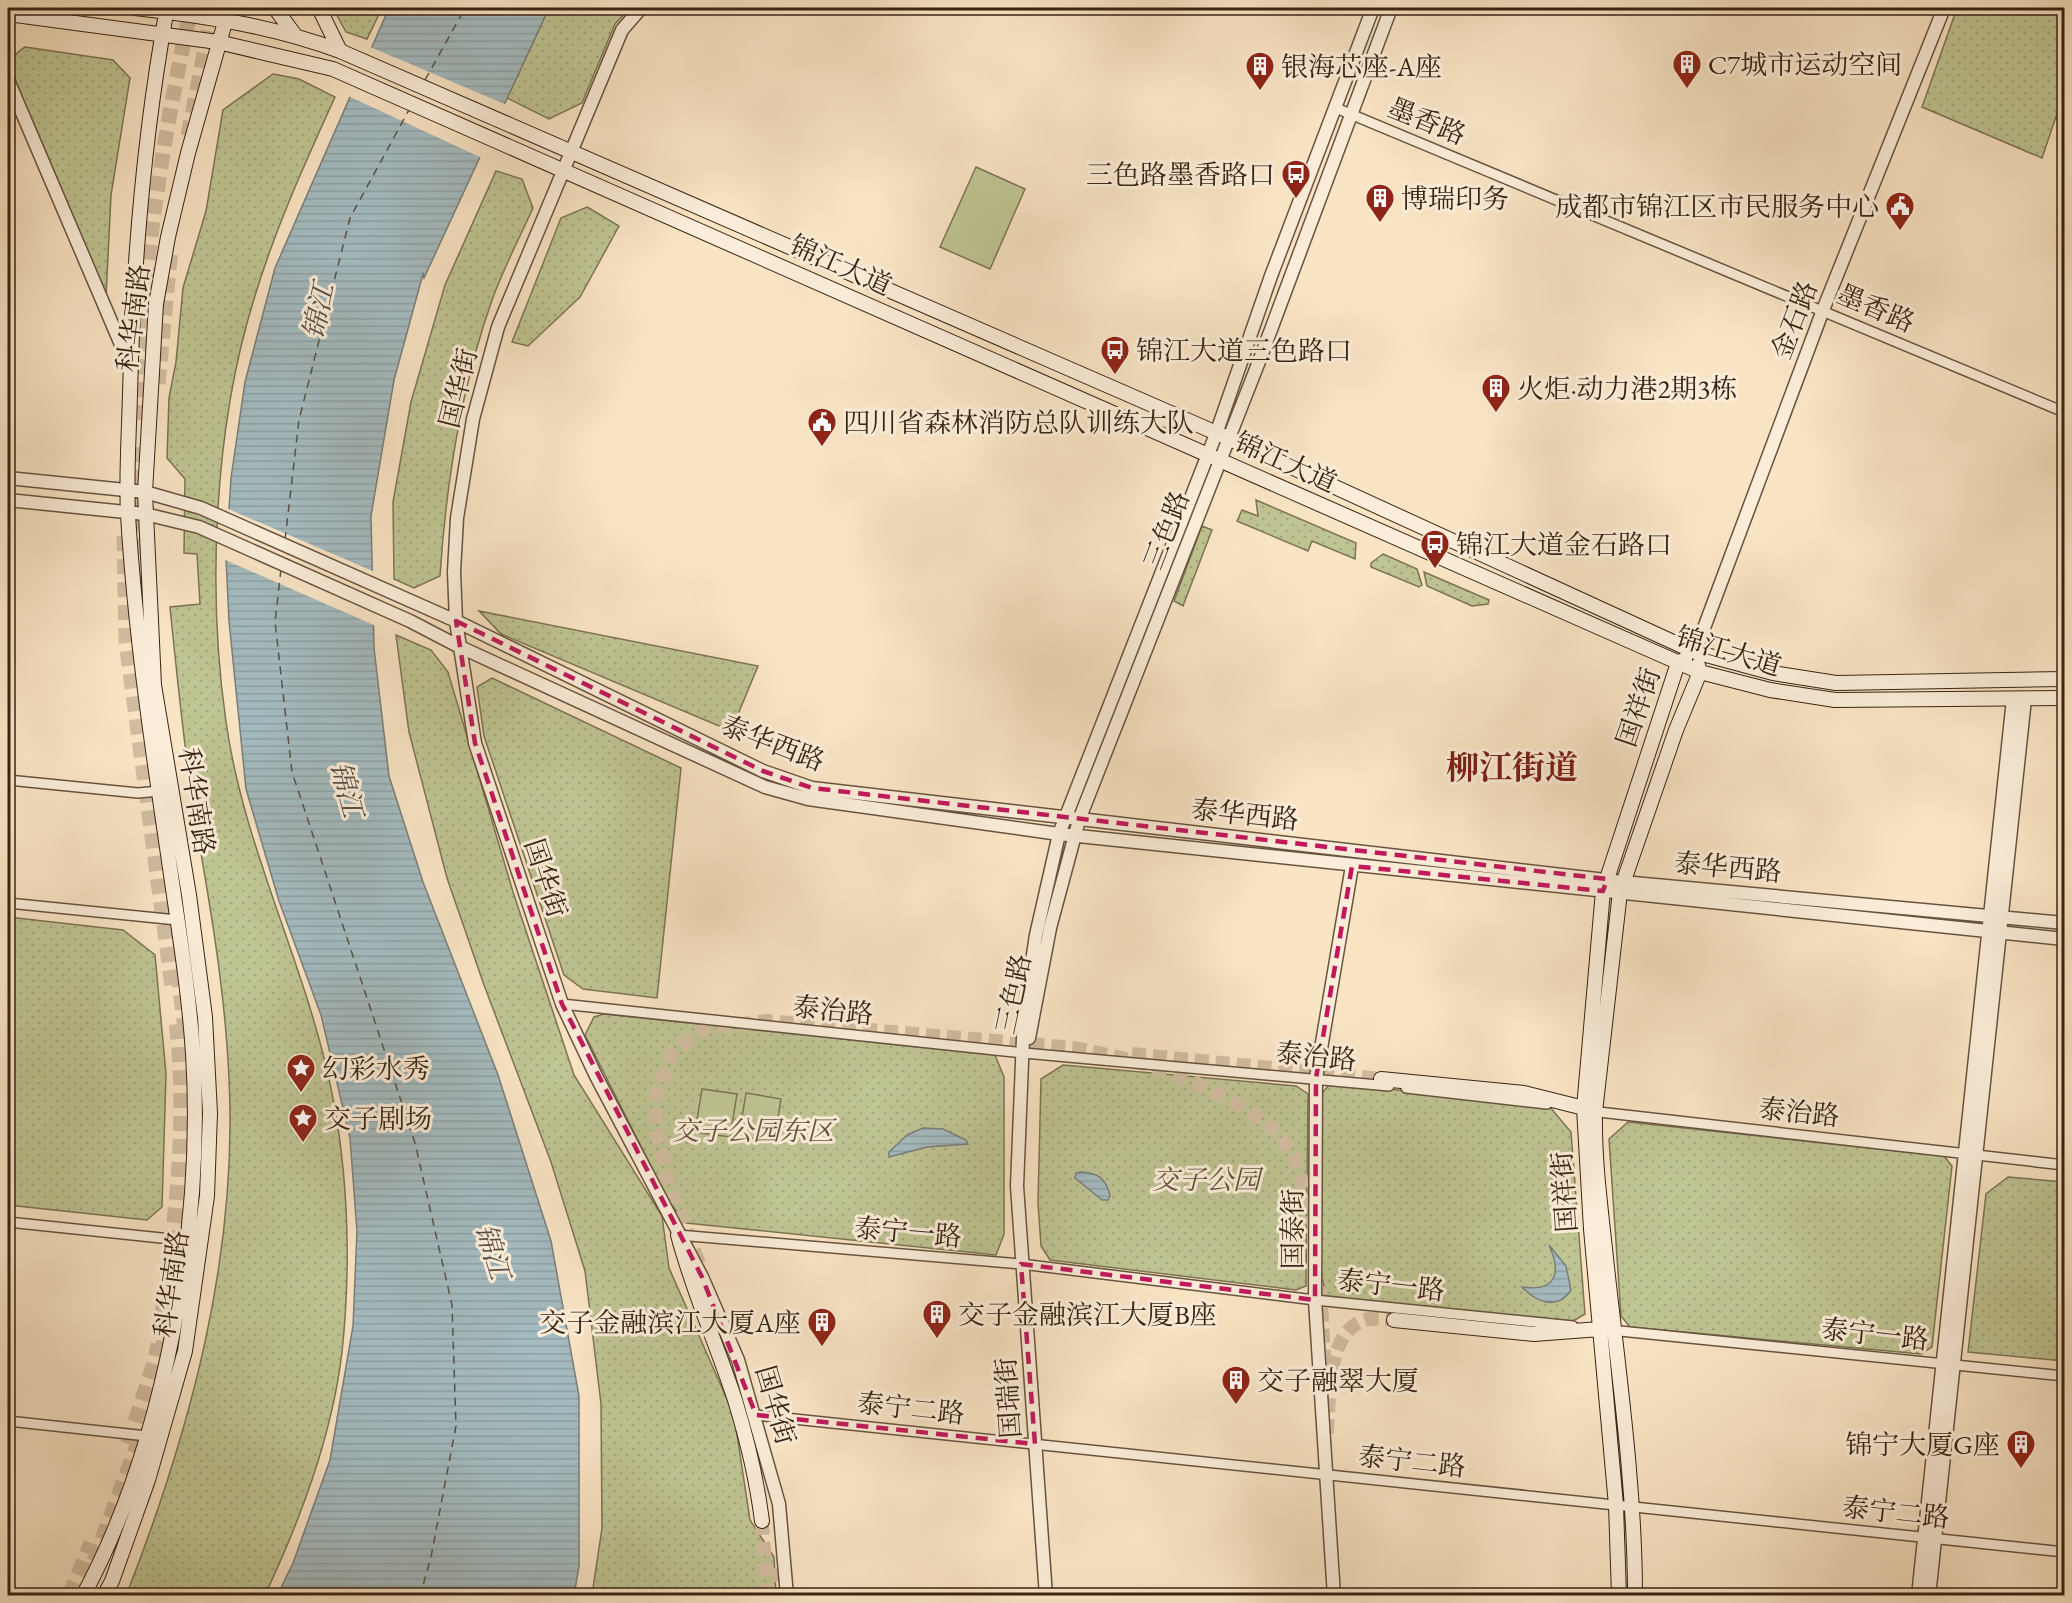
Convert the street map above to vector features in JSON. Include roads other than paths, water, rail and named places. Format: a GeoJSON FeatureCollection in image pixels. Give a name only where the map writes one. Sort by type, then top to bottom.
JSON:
{"type":"FeatureCollection","features":[{"type":"Feature","properties":{"kind":"main road","name":"锦江大道"},"geometry":{"type":"LineString","coordinates":[[135,8],[227,13],[340,51],[1222,436],[1695,652],[1773,673],[1836,683],[2064,679]]}},
{"type":"Feature","properties":{"kind":"main road"},"geometry":{"type":"LineString","coordinates":[[275,8],[294,34]]}},
{"type":"Feature","properties":{"kind":"main road"},"geometry":{"type":"LineString","coordinates":[[319,8],[340,51]]}},
{"type":"Feature","properties":{"kind":"main road","name":"科华南路"},"geometry":{"type":"LineString","coordinates":[[83,1596],[123,1506],[147,1436],[177,1308],[191,1199],[195,1125],[194,1053],[144,695],[128,512],[131,368],[140,199],[166,9]]}},
{"type":"Feature","properties":{"kind":"main road","name":"科华南路"},"geometry":{"type":"LineString","coordinates":[[105,1596],[148,1480],[186,1351],[207,1196],[209,1133],[205,1017],[189,895],[154,685],[145,492],[156,304],[168,237],[227,13]]}},
{"type":"Feature","properties":{"kind":"main road","name":"锦江大道"},"geometry":{"type":"LineString","coordinates":[[8,14],[218,42],[333,69],[1700,672],[1770,690],[1835,700],[2064,698]]}},
{"type":"Feature","properties":{"kind":"main road","name":"国祥街"},"geometry":{"type":"LineString","coordinates":[[1589,1110],[1621,887],[1676,730],[1700,672],[1695,652],[1678,663],[1605,885],[1589,1110],[1594,1137],[1607,1330],[1619,1596]]}},
{"type":"Feature","properties":{"kind":"main road"},"geometry":{"type":"LineString","coordinates":[[1381,1079],[1524,1093],[1589,1110]]}},
{"type":"Feature","properties":{"kind":"main road"},"geometry":{"type":"LineString","coordinates":[[678,1236],[691,1285],[735,1401],[762,1521]]}},
{"type":"Feature","properties":{"kind":"main road"},"geometry":{"type":"LineString","coordinates":[[1394,1320],[1534,1334],[1607,1330]]}},
{"type":"Feature","properties":{"kind":"main road","name":"国祥街"},"geometry":{"type":"LineString","coordinates":[[1607,1330],[1634,1507],[1635,1596]]}},
{"type":"Feature","properties":{"kind":"street","name":"国华街"},"geometry":{"type":"LineString","coordinates":[[640,8],[622,30],[498,327],[483,376],[457,518],[454,572],[458,646],[475,743],[562,1004],[678,1236],[702,1277],[738,1360],[756,1415],[779,1504],[786,1596]]}},
{"type":"Feature","properties":{"kind":"street","name":"三色路"},"geometry":{"type":"LineString","coordinates":[[1222,436],[1271,276],[1373,8]]}},
{"type":"Feature","properties":{"kind":"street","name":"三色路"},"geometry":{"type":"LineString","coordinates":[[1024,1053],[1024,1013],[1036,935],[1059,834],[1072,819],[1214,456],[1353,114],[1391,8]]}},
{"type":"Feature","properties":{"kind":"street","name":"金石路"},"geometry":{"type":"LineString","coordinates":[[1695,652],[1823,310],[1944,8]]}},
{"type":"Feature","properties":{"kind":"street"},"geometry":{"type":"LineString","coordinates":[[8,80],[131,368]]}},
{"type":"Feature","properties":{"kind":"street","name":"墨香路"},"geometry":{"type":"LineString","coordinates":[[1336,108],[2064,412]]}},
{"type":"Feature","properties":{"kind":"street","name":"泰华西路"},"geometry":{"type":"LineString","coordinates":[[8,478],[145,492],[201,508],[456,621],[763,771],[813,788],[2064,939]]}},
{"type":"Feature","properties":{"kind":"street","name":"泰华西路"},"geometry":{"type":"LineString","coordinates":[[8,500],[145,514],[199,527],[410,621],[458,646],[765,787],[808,800],[1073,836],[1352,866],[1605,885]]}},
{"type":"Feature","properties":{"kind":"street"},"geometry":{"type":"LineString","coordinates":[[1918,1596],[1929,1538],[1949,1364],[2019,699]]}},
{"type":"Feature","properties":{"kind":"street"},"geometry":{"type":"LineString","coordinates":[[8,780],[138,793],[159,791]]}},
{"type":"Feature","properties":{"kind":"street","name":"三色路"},"geometry":{"type":"LineString","coordinates":[[1024,1053],[1036,1013],[1050,928],[1073,836],[1072,819]]}},
{"type":"Feature","properties":{"kind":"street","name":"国泰街"},"geometry":{"type":"LineString","coordinates":[[1334,1596],[1315,1300],[1316,1078],[1352,866]]}},
{"type":"Feature","properties":{"kind":"street","name":"泰华西路"},"geometry":{"type":"LineString","coordinates":[[1621,887],[2064,923]]}},
{"type":"Feature","properties":{"kind":"street"},"geometry":{"type":"LineString","coordinates":[[8,903],[177,920]]}},
{"type":"Feature","properties":{"kind":"street","name":"泰治路"},"geometry":{"type":"LineString","coordinates":[[562,1004],[1024,1053],[1316,1078],[2064,1165]]}},
{"type":"Feature","properties":{"kind":"street","name":"国瑞街"},"geometry":{"type":"LineString","coordinates":[[1024,1053],[1017,1186],[1046,1596]]}},
{"type":"Feature","properties":{"kind":"street"},"geometry":{"type":"LineString","coordinates":[[8,1222],[201,1242]]}},
{"type":"Feature","properties":{"kind":"street","name":"泰宁一路"},"geometry":{"type":"LineString","coordinates":[[678,1236],[1022,1264],[1315,1300],[2064,1376]]}},
{"type":"Feature","properties":{"kind":"street","name":"泰宁二路"},"geometry":{"type":"LineString","coordinates":[[756,1415],[2064,1552]]}},
{"type":"Feature","properties":{"kind":"street"},"geometry":{"type":"LineString","coordinates":[[8,1421],[147,1436]]}},
{"type":"Feature","properties":{"kind":"street"},"geometry":{"type":"LineString","coordinates":[[1929,1538],[1929,1596]]}},
{"type":"Feature","properties":{"kind":"water","name":"锦江"},"geometry":{"type":"Polygon","coordinates":[[[389,8],[549,8],[424,278],[423,274],[394,380],[371,516],[374,648],[389,776],[423,882],[498,1075],[551,1241],[579,1396],[579,1567],[574,1595],[277,1596],[293,1563],[330,1460],[353,1326],[357,1231],[350,1138],[321,1015],[279,901],[246,789],[229,621],[226,558],[231,478],[245,382],[275,268],[389,8]]]}},
{"type":"Feature","properties":{"kind":"water"},"geometry":{"type":"Polygon","coordinates":[[[923,1128],[943,1129],[966,1140],[968,1144],[927,1147],[889,1157],[889,1152],[907,1135],[923,1128]]]}},
{"type":"Feature","properties":{"kind":"water"},"geometry":{"type":"Polygon","coordinates":[[[1076,1173],[1092,1173],[1103,1180],[1110,1195],[1108,1200],[1102,1200],[1075,1178],[1076,1173]]]}},
{"type":"Feature","properties":{"kind":"water"},"geometry":{"type":"Polygon","coordinates":[[[1549,1245],[1566,1266],[1571,1290],[1565,1297],[1553,1302],[1540,1300],[1522,1287],[1542,1287],[1553,1279],[1555,1264],[1549,1245]]]}},
{"type":"Feature","properties":{"kind":"tunnel"},"geometry":{"type":"LineString","coordinates":[[136,420],[142,315],[154,212],[170,110],[191,8]]}},
{"type":"Feature","properties":{"kind":"tunnel"},"geometry":{"type":"LineString","coordinates":[[188,136],[213,8]]}},
{"type":"Feature","properties":{"kind":"tunnel"},"geometry":{"type":"LineString","coordinates":[[158,384],[171,249]]}},
{"type":"Feature","properties":{"kind":"tunnel"},"geometry":{"type":"LineString","coordinates":[[135,447],[137,555]]}},
{"type":"Feature","properties":{"kind":"tunnel"},"geometry":{"type":"LineString","coordinates":[[124,536],[126,642],[172,986]]}},
{"type":"Feature","properties":{"kind":"tunnel"},"geometry":{"type":"LineString","coordinates":[[178,972],[185,1032]]}},
{"type":"Feature","properties":{"kind":"tunnel"},"geometry":{"type":"LineString","coordinates":[[699,1263],[670,1188],[656,1128],[657,1093],[673,1051],[706,1028],[768,1021],[1075,1048],[1139,1062],[1194,1082],[1243,1107],[1278,1133],[1296,1161],[1313,1223]]}},
{"type":"Feature","properties":{"kind":"tunnel"},"geometry":{"type":"LineString","coordinates":[[162,1314],[176,1205],[181,1131],[176,1022]]}},
{"type":"Feature","properties":{"kind":"tunnel"},"geometry":{"type":"LineString","coordinates":[[200,1037],[203,1148]]}},
{"type":"Feature","properties":{"kind":"tunnel"},"geometry":{"type":"LineString","coordinates":[[1132,1054],[1381,1079]]}},
{"type":"Feature","properties":{"kind":"tunnel"},"geometry":{"type":"LineString","coordinates":[[1320,1287],[1325,1372]]}},
{"type":"Feature","properties":{"kind":"tunnel"},"geometry":{"type":"LineString","coordinates":[[161,1356],[171,1303]]}},
{"type":"Feature","properties":{"kind":"tunnel"},"geometry":{"type":"LineString","coordinates":[[1327,1433],[1333,1366],[1337,1349],[1345,1335],[1355,1325],[1370,1319],[1394,1320]]}},
{"type":"Feature","properties":{"kind":"tunnel"},"geometry":{"type":"LineString","coordinates":[[173,1374],[183,1321]]}},
{"type":"Feature","properties":{"kind":"tunnel"},"geometry":{"type":"LineString","coordinates":[[719,1327],[753,1432]]}},
{"type":"Feature","properties":{"kind":"tunnel"},"geometry":{"type":"LineString","coordinates":[[128,1444],[158,1344]]}},
{"type":"Feature","properties":{"kind":"tunnel"},"geometry":{"type":"LineString","coordinates":[[94,1561],[142,1432]]}},
{"type":"Feature","properties":{"kind":"tunnel"},"geometry":{"type":"LineString","coordinates":[[762,1521],[767,1596]]}},
{"type":"Feature","properties":{"kind":"tunnel"},"geometry":{"type":"LineString","coordinates":[[69,1596],[91,1543]]}},
{"type":"Feature","properties":{"kind":"tunnel"},"geometry":{"type":"LineString","coordinates":[[779,1568],[780,1596]]}},
{"type":"Feature","properties":{"kind":"place","name":"C7城市运动空间"},"geometry":{"type":"Point","coordinates":[1687,90]}},
{"type":"Feature","properties":{"kind":"place","name":"银海芯座-A座"},"geometry":{"type":"Point","coordinates":[1260,92]}},
{"type":"Feature","properties":{"kind":"place","name":"三色路墨香路口"},"geometry":{"type":"Point","coordinates":[1296,200]}},
{"type":"Feature","properties":{"kind":"place","name":"博瑞印务"},"geometry":{"type":"Point","coordinates":[1380,224]}},
{"type":"Feature","properties":{"kind":"place","name":"成都市锦江区市民服务中心"},"geometry":{"type":"Point","coordinates":[1900,232]}},
{"type":"Feature","properties":{"kind":"place","name":"锦江大道三色路口"},"geometry":{"type":"Point","coordinates":[1115,376]}},
{"type":"Feature","properties":{"kind":"place","name":"火炬·动力港2期3栋"},"geometry":{"type":"Point","coordinates":[1496,414]}},
{"type":"Feature","properties":{"kind":"place","name":"四川省森林消防总队训练大队"},"geometry":{"type":"Point","coordinates":[822,448]}},
{"type":"Feature","properties":{"kind":"place","name":"锦江大道金石路口"},"geometry":{"type":"Point","coordinates":[1435,570]}},
{"type":"Feature","properties":{"kind":"place","name":"幻彩水秀"},"geometry":{"type":"Point","coordinates":[301,1094]}},
{"type":"Feature","properties":{"kind":"place","name":"交子剧场"},"geometry":{"type":"Point","coordinates":[303,1144]}},
{"type":"Feature","properties":{"kind":"place","name":"交子金融滨江大厦B座"},"geometry":{"type":"Point","coordinates":[937,1340]}},
{"type":"Feature","properties":{"kind":"place","name":"交子金融滨江大厦A座"},"geometry":{"type":"Point","coordinates":[822,1348]}},
{"type":"Feature","properties":{"kind":"place","name":"交子融翠大厦"},"geometry":{"type":"Point","coordinates":[1236,1406]}},
{"type":"Feature","properties":{"kind":"place","name":"锦宁大厦G座"},"geometry":{"type":"Point","coordinates":[2021,1470]}},
{"type":"Feature","properties":{"kind":"district","name":"柳江街道"},"geometry":{"type":"Point","coordinates":[1512,767]}},
{"type":"Feature","properties":{"kind":"park label","name":"交子公园东区"},"geometry":{"type":"Point","coordinates":[753,1130]}},
{"type":"Feature","properties":{"kind":"park label","name":"交子公园"},"geometry":{"type":"Point","coordinates":[1206,1179]}}]}
